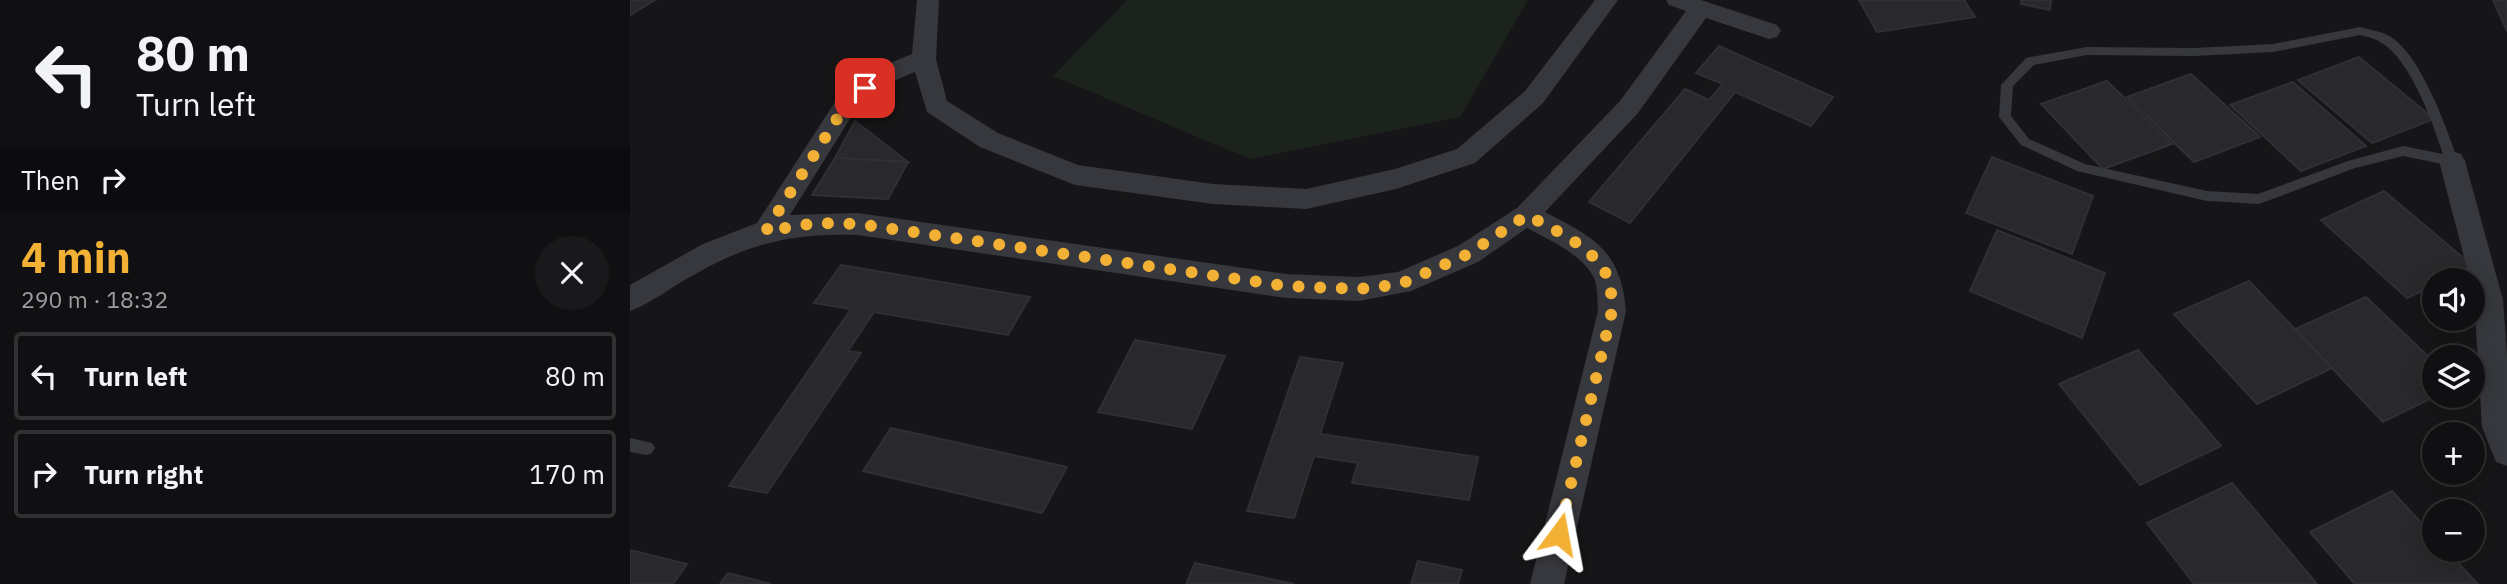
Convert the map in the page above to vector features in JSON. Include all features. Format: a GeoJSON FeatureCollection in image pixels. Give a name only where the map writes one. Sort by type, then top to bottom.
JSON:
{"type":"FeatureCollection","features":[{"type":"Feature","properties":{"kind":"street"},"geometry":{"type":"LineString","coordinates":[[928,0],[924,60],[936,106],[989,140],[1075,175],[1213,194],[1307,200],[1396,179],[1466,156],[1534,97],[1607,0]]}},
{"type":"Feature","properties":{"kind":"street"},"geometry":{"type":"LineString","coordinates":[[630,299],[718,248],[766,231],[815,223],[858,224],[1286,286],[1359,289],[1401,284],[1468,254],[1527,215],[1629,107],[1689,4],[1769,31]]}},
{"type":"Feature","properties":{"kind":"street"},"geometry":{"type":"LineString","coordinates":[[766,231],[849,100],[880,77],[924,60]]}},
{"type":"Feature","properties":{"kind":"street"},"geometry":{"type":"LineString","coordinates":[[2452,161],[2489,300],[2497,427],[2507,452]]}},
{"type":"Feature","properties":{"kind":"street"},"geometry":{"type":"LineString","coordinates":[[1527,215],[1570,239],[1595,260],[1608,279],[1612,311],[1547,584]]}},
{"type":"Feature","properties":{"kind":"lane"},"geometry":{"type":"LineString","coordinates":[[2360,31],[2388,40],[2402,56],[2442,127],[2452,161],[2403,151],[2353,164],[2259,199],[2207,196],[2082,168],[2025,142],[2005,117],[2007,85],[2030,61],[2087,51],[2194,52],[2273,48],[2360,31]]}},
{"type":"Feature","properties":{"kind":"lane"},"geometry":{"type":"LineString","coordinates":[[630,445],[647,448]]}},
{"type":"Feature","properties":{"kind":"shaded area"},"geometry":{"type":"Polygon","coordinates":[[[1127,0],[1528,0],[1460,117],[1250,159],[1053,76],[1127,0]]]}},
{"type":"Feature","properties":{"kind":"building"},"geometry":{"type":"Polygon","coordinates":[[[630,0],[655,0],[630,15],[630,0]]]}},
{"type":"Feature","properties":{"kind":"building"},"geometry":{"type":"Polygon","coordinates":[[[1859,0],[1964,0],[1975,17],[1877,32],[1859,0]]]}},
{"type":"Feature","properties":{"kind":"building"},"geometry":{"type":"Polygon","coordinates":[[[2021,0],[2051,0],[2050,10],[2021,4],[2021,0]]]}},
{"type":"Feature","properties":{"kind":"building"},"geometry":{"type":"Polygon","coordinates":[[[2493,0],[2507,0],[2507,31],[2493,0]]]}},
{"type":"Feature","properties":{"kind":"building"},"geometry":{"type":"Polygon","coordinates":[[[1719,46],[1833,97],[1811,126],[1735,92],[1630,223],[1589,202],[1685,89],[1709,100],[1723,84],[1696,73],[1719,46]]]}},
{"type":"Feature","properties":{"kind":"building"},"geometry":{"type":"Polygon","coordinates":[[[2359,57],[2434,119],[2372,143],[2298,80],[2359,57]]]}},
{"type":"Feature","properties":{"kind":"building"},"geometry":{"type":"Polygon","coordinates":[[[2191,74],[2260,137],[2194,162],[2127,97],[2191,74]]]}},
{"type":"Feature","properties":{"kind":"building"},"geometry":{"type":"Polygon","coordinates":[[[2107,81],[2172,144],[2103,169],[2041,104],[2107,81]]]}},
{"type":"Feature","properties":{"kind":"building"},"geometry":{"type":"Polygon","coordinates":[[[2293,82],[2366,146],[2301,171],[2230,105],[2293,82]]]}},
{"type":"Feature","properties":{"kind":"building"},"geometry":{"type":"Polygon","coordinates":[[[855,121],[908,162],[835,158],[855,121]]]}},
{"type":"Feature","properties":{"kind":"building"},"geometry":{"type":"Polygon","coordinates":[[[1992,157],[2093,196],[2072,254],[1966,213],[1992,157]]]}},
{"type":"Feature","properties":{"kind":"building"},"geometry":{"type":"Polygon","coordinates":[[[835,158],[908,162],[888,199],[812,195],[835,158]]]}},
{"type":"Feature","properties":{"kind":"building"},"geometry":{"type":"Polygon","coordinates":[[[2384,191],[2473,266],[2422,268],[2422,291],[2407,298],[2321,220],[2384,191]]]}},
{"type":"Feature","properties":{"kind":"building"},"geometry":{"type":"Polygon","coordinates":[[[1997,230],[2105,273],[2082,338],[1970,291],[1997,230]]]}},
{"type":"Feature","properties":{"kind":"building"},"geometry":{"type":"Polygon","coordinates":[[[841,265],[1030,297],[1008,335],[874,312],[848,351],[861,353],[767,493],[729,486],[851,309],[814,303],[841,265]]]}},
{"type":"Feature","properties":{"kind":"building"},"geometry":{"type":"Polygon","coordinates":[[[2249,281],[2332,368],[2257,404],[2174,314],[2249,281]]]}},
{"type":"Feature","properties":{"kind":"building"},"geometry":{"type":"Polygon","coordinates":[[[2366,297],[2422,351],[2422,403],[2383,422],[2295,329],[2366,297]]]}},
{"type":"Feature","properties":{"kind":"building"},"geometry":{"type":"Polygon","coordinates":[[[1135,340],[1225,356],[1192,429],[1098,412],[1135,340]]]}},
{"type":"Feature","properties":{"kind":"building"},"geometry":{"type":"Polygon","coordinates":[[[2138,350],[2221,446],[2140,485],[2059,384],[2138,350]]]}},
{"type":"Feature","properties":{"kind":"building"},"geometry":{"type":"Polygon","coordinates":[[[1300,357],[1343,363],[1320,434],[1478,457],[1469,500],[1352,483],[1358,463],[1314,456],[1294,518],[1247,511],[1300,357]]]}},
{"type":"Feature","properties":{"kind":"building"},"geometry":{"type":"Polygon","coordinates":[[[891,428],[1067,467],[1042,513],[863,471],[891,428]]]}},
{"type":"Feature","properties":{"kind":"building"},"geometry":{"type":"Polygon","coordinates":[[[2232,483],[2317,584],[2194,584],[2147,523],[2232,483]]]}},
{"type":"Feature","properties":{"kind":"building"},"geometry":{"type":"Polygon","coordinates":[[[2392,491],[2422,524],[2422,562],[2457,562],[2478,584],[2355,584],[2310,532],[2392,491]]]}},
{"type":"Feature","properties":{"kind":"building"},"geometry":{"type":"Polygon","coordinates":[[[630,550],[687,564],[673,584],[630,584],[630,550]]]}},
{"type":"Feature","properties":{"kind":"building"},"geometry":{"type":"Polygon","coordinates":[[[1418,561],[1462,570],[1458,584],[1411,584],[1418,561]]]}},
{"type":"Feature","properties":{"kind":"building"},"geometry":{"type":"Polygon","coordinates":[[[1195,563],[1294,584],[1186,584],[1195,563]]]}},
{"type":"Feature","properties":{"kind":"building"},"geometry":{"type":"Polygon","coordinates":[[[728,573],[771,584],[720,584],[728,573]]]}},
{"type":"Feature","properties":{"kind":"route"},"geometry":{"type":"LineString","coordinates":[[865,88],[849,100],[766,231],[815,223],[858,224],[1286,286],[1359,289],[1401,284],[1468,254],[1527,215],[1570,239],[1595,260],[1608,279],[1612,311],[1559,534]]}}]}
